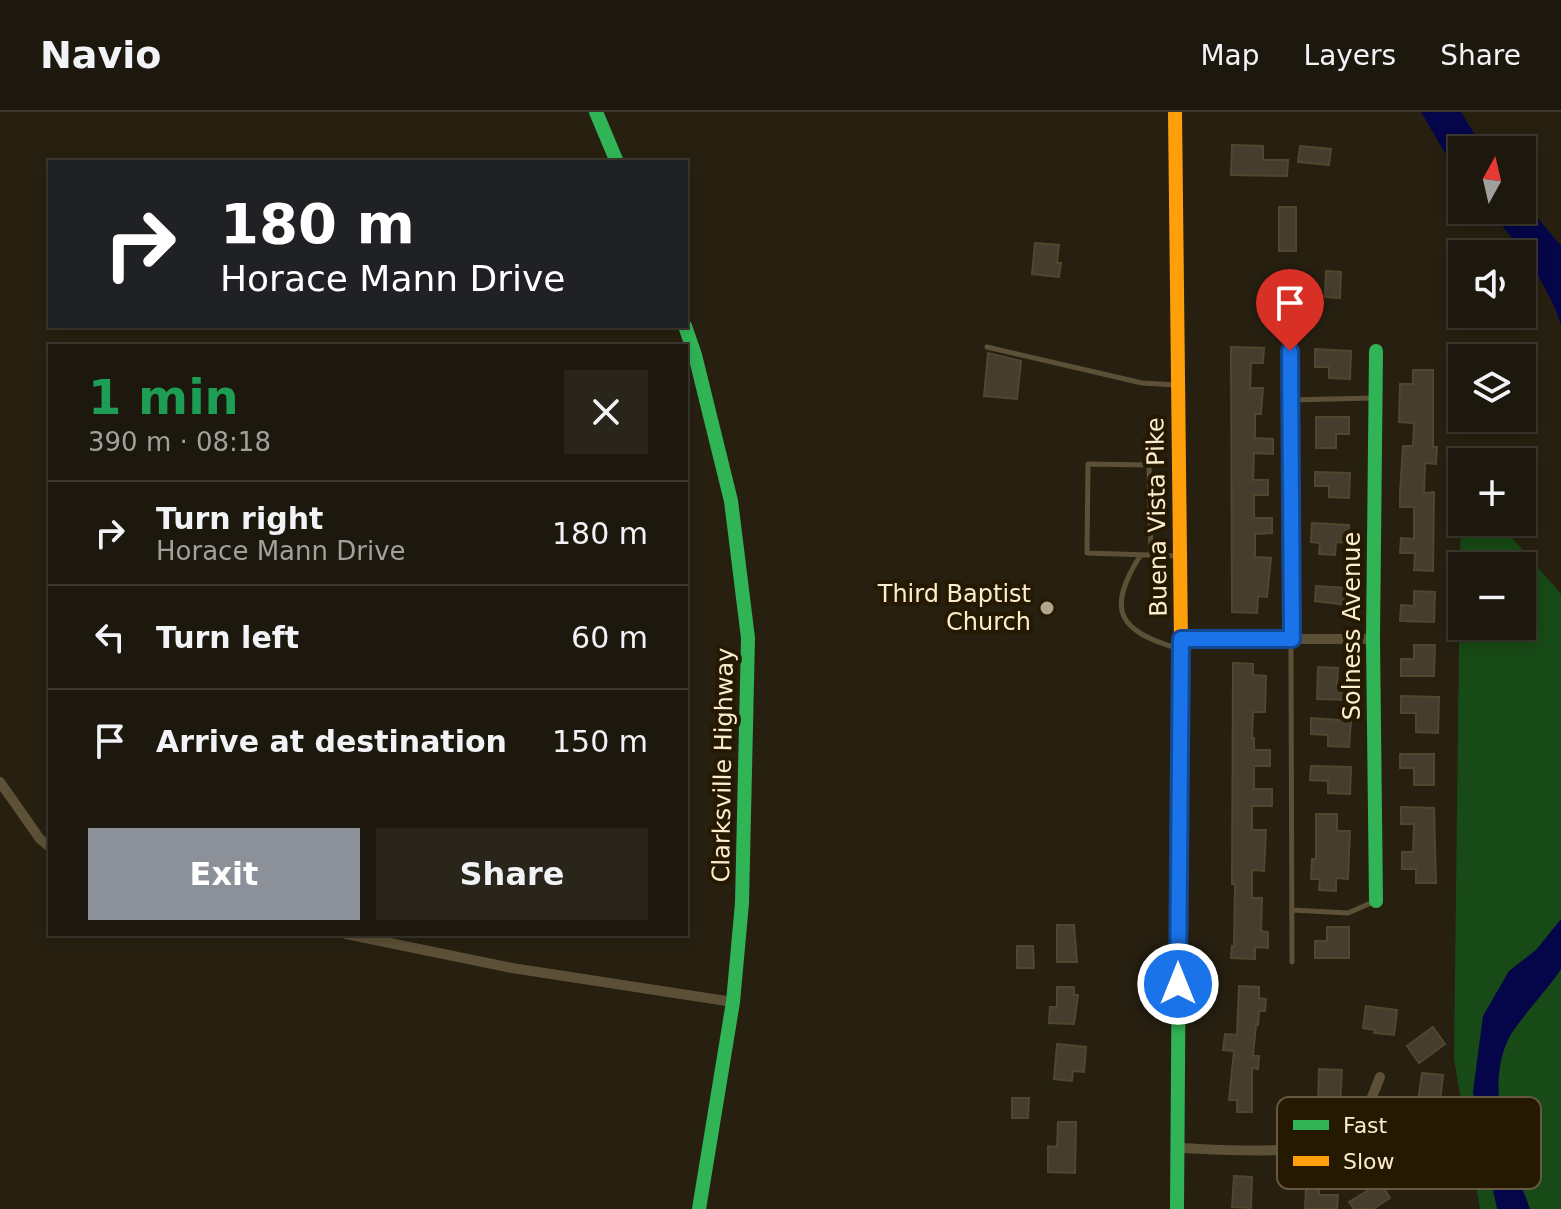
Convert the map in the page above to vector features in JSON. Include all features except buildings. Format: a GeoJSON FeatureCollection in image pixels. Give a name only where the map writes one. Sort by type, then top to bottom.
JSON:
{"type":"FeatureCollection","features":[{"type":"Feature","properties":{"kind":"main road"},"geometry":{"type":"LineString","coordinates":[[596,112],[616,160]]}},
{"type":"Feature","properties":{"kind":"main road","name":"Buena Vista Pike"},"geometry":{"type":"LineString","coordinates":[[1175,112],[1181,644],[1177,1209]]}},
{"type":"Feature","properties":{"kind":"main road","name":"Clarksville Highway"},"geometry":{"type":"LineString","coordinates":[[685,328],[731,501],[748,638],[742,903],[733,1002],[699,1209]]}},
{"type":"Feature","properties":{"kind":"main road","name":"Solness Avenue"},"geometry":{"type":"LineString","coordinates":[[1376,351],[1373,639],[1376,901]]}},
{"type":"Feature","properties":{"kind":"street"},"geometry":{"type":"LineString","coordinates":[[1181,644],[1373,639]]}},
{"type":"Feature","properties":{"kind":"street"},"geometry":{"type":"LineString","coordinates":[[0,782],[40,839],[48,845]]}},
{"type":"Feature","properties":{"kind":"street"},"geometry":{"type":"LineString","coordinates":[[356,936],[512,968],[733,1002]]}},
{"type":"Feature","properties":{"kind":"street"},"geometry":{"type":"LineString","coordinates":[[1371,1097],[1380,1077]]}},
{"type":"Feature","properties":{"kind":"street"},"geometry":{"type":"LineString","coordinates":[[1177,1148],[1277,1149]]}},
{"type":"Feature","properties":{"kind":"lane"},"geometry":{"type":"LineString","coordinates":[[987,347],[1142,383],[1178,385]]}},
{"type":"Feature","properties":{"kind":"lane"},"geometry":{"type":"LineString","coordinates":[[1290,351],[1292,962]]}},
{"type":"Feature","properties":{"kind":"lane"},"geometry":{"type":"LineString","coordinates":[[1290,400],[1375,398]]}},
{"type":"Feature","properties":{"kind":"lane"},"geometry":{"type":"LineString","coordinates":[[1151,555],[1149,465],[1088,464],[1087,553],[1180,556]]}},
{"type":"Feature","properties":{"kind":"lane"},"geometry":{"type":"LineString","coordinates":[[1140,555],[1121,595],[1123,615],[1139,633],[1181,644]]}},
{"type":"Feature","properties":{"kind":"lane"},"geometry":{"type":"LineString","coordinates":[[1292,910],[1348,913],[1376,901]]}},
{"type":"Feature","properties":{"kind":"green space"},"geometry":{"type":"Polygon","coordinates":[[[1460,536],[1510,536],[1524,552],[1460,552],[1460,536]]]}},
{"type":"Feature","properties":{"kind":"green space"},"geometry":{"type":"Polygon","coordinates":[[[1536,565],[1561,594],[1561,1209],[1480,1209],[1477,1189],[1541,1189],[1541,1097],[1461,1097],[1454,1059],[1459,640],[1536,640],[1536,565]]]}},
{"type":"Feature","properties":{"kind":"shaded area"},"geometry":{"type":"Polygon","coordinates":[[[1421,112],[1461,112],[1476,136],[1448,136],[1448,158],[1421,112]]]}},
{"type":"Feature","properties":{"kind":"shaded area"},"geometry":{"type":"Polygon","coordinates":[[[1536,216],[1561,246],[1561,325],[1536,274],[1536,240],[1513,240],[1500,224],[1536,224],[1536,216]]]}},
{"type":"Feature","properties":{"kind":"shaded area"},"geometry":{"type":"Polygon","coordinates":[[[1561,919],[1561,968],[1510,1036],[1502,1057],[1499,1097],[1474,1097],[1483,1016],[1509,971],[1536,950],[1561,919]]]}},
{"type":"Feature","properties":{"kind":"shaded area"},"geometry":{"type":"Polygon","coordinates":[[[1493,1189],[1523,1189],[1530,1209],[1497,1209],[1493,1189]]]}},
{"type":"Feature","properties":{"kind":"traffic: fast"},"geometry":{"type":"LineString","coordinates":[[596,112],[616,160]]}},
{"type":"Feature","properties":{"kind":"traffic: fast"},"geometry":{"type":"LineString","coordinates":[[686,328],[731,501],[748,638],[742,903],[733,1002],[699,1209]]}},
{"type":"Feature","properties":{"kind":"traffic: fast"},"geometry":{"type":"LineString","coordinates":[[1376,351],[1373,639],[1376,901]]}},
{"type":"Feature","properties":{"kind":"traffic: fast"},"geometry":{"type":"LineString","coordinates":[[1177,1209],[1181,643]]}},
{"type":"Feature","properties":{"kind":"traffic: slow"},"geometry":{"type":"LineString","coordinates":[[1175,112],[1181,643]]}},
{"type":"Feature","properties":{"kind":"place","name":"Third Baptist Church"},"geometry":{"type":"Point","coordinates":[1047,608]}},
{"type":"Feature","properties":{"kind":"route"},"geometry":{"type":"LineString","coordinates":[[1178,984],[1181,639],[1292,639],[1290,351]]}}]}
